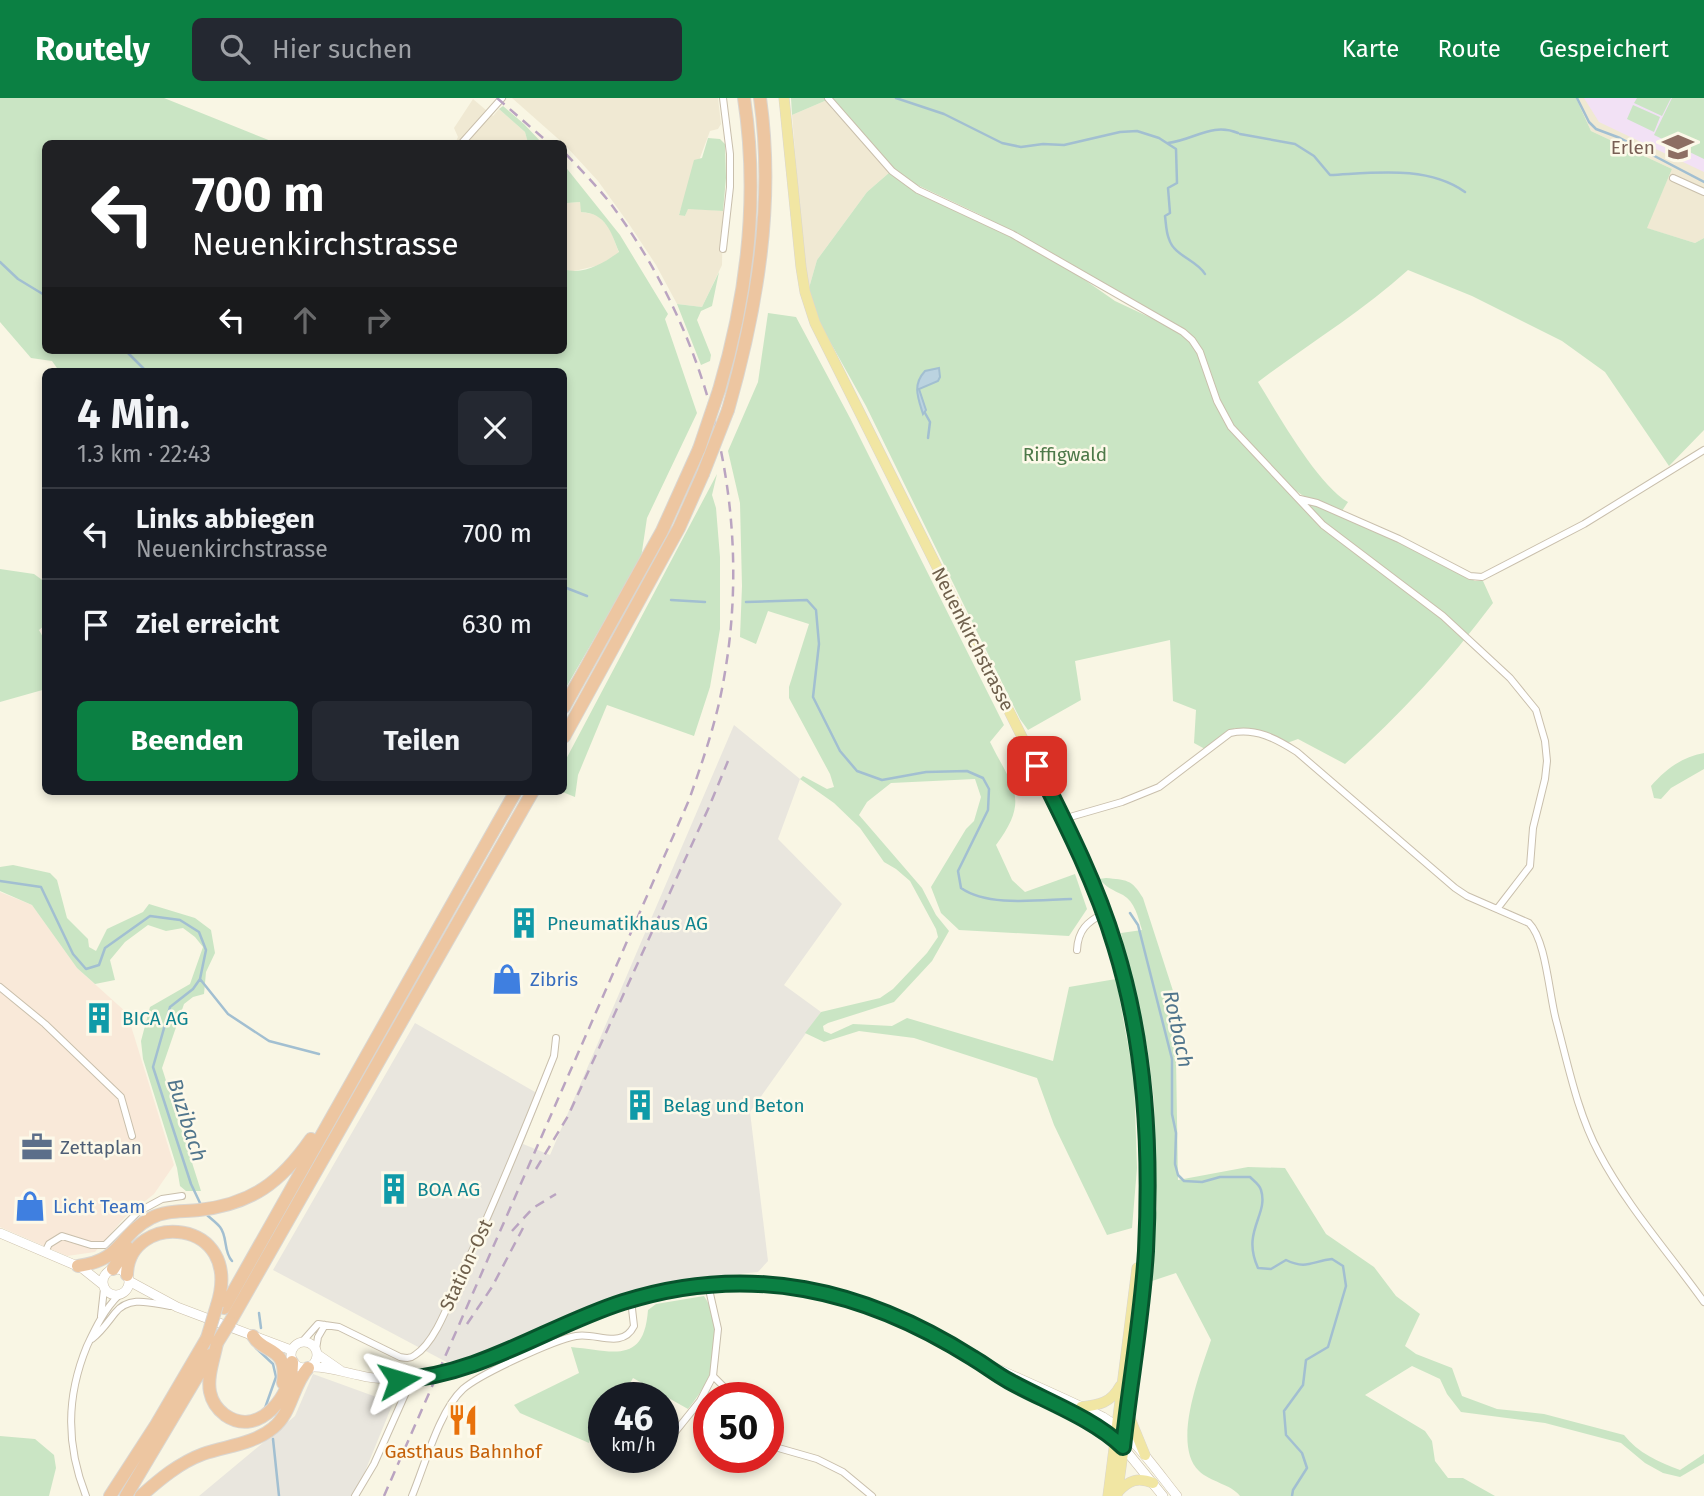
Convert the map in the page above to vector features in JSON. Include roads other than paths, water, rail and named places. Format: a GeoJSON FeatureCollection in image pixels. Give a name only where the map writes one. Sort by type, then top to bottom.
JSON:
{"type":"FeatureCollection","features":[{"type":"Feature","properties":{"kind":"highway"},"geometry":{"type":"LineString","coordinates":[[567,732],[602,669],[668,534],[719,390],[739,308],[749,234],[750,148],[744,98]]}},
{"type":"Feature","properties":{"kind":"highway"},"geometry":{"type":"LineString","coordinates":[[567,702],[703,474],[728,410],[746,340],[760,266],[765,167],[760,98]]}},
{"type":"Feature","properties":{"kind":"highway"},"geometry":{"type":"LineString","coordinates":[[126,1496],[174,1419],[225,1309],[352,1078],[514,795]]}},
{"type":"Feature","properties":{"kind":"highway"},"geometry":{"type":"LineString","coordinates":[[225,1309],[531,795]]}},
{"type":"Feature","properties":{"kind":"highway"},"geometry":{"type":"LineString","coordinates":[[80,1267],[111,1256],[130,1233],[161,1214],[211,1209],[248,1199],[280,1177],[304,1148],[352,1078]]}},
{"type":"Feature","properties":{"kind":"highway"},"geometry":{"type":"LineString","coordinates":[[111,1270],[120,1261],[138,1228]]}},
{"type":"Feature","properties":{"kind":"highway"},"geometry":{"type":"LineString","coordinates":[[128,1278],[131,1257],[144,1242],[167,1232],[187,1233],[208,1245],[219,1261],[225,1309]]}},
{"type":"Feature","properties":{"kind":"highway"},"geometry":{"type":"LineString","coordinates":[[254,1336],[256,1342],[272,1350],[281,1361],[284,1373],[283,1394]]}},
{"type":"Feature","properties":{"kind":"highway"},"geometry":{"type":"LineString","coordinates":[[212,1340],[209,1390],[214,1404],[222,1413],[235,1420],[255,1420],[274,1408],[291,1375],[292,1356]]}},
{"type":"Feature","properties":{"kind":"highway"},"geometry":{"type":"LineString","coordinates":[[110,1496],[212,1340]]}},
{"type":"Feature","properties":{"kind":"highway"},"geometry":{"type":"LineString","coordinates":[[141,1496],[168,1473],[191,1460],[253,1440],[273,1429],[285,1414],[299,1381],[310,1367]]}},
{"type":"Feature","properties":{"kind":"main road","name":"Neuenkirchstrasse"},"geometry":{"type":"LineString","coordinates":[[785,98],[801,267],[805,292],[815,323],[832,362],[1063,819],[1104,913],[1128,992],[1142,1068],[1148,1154],[1146,1251],[1128,1411],[1120,1437],[1115,1495]]}},
{"type":"Feature","properties":{"kind":"main road","name":"Neuenkirchstrasse"},"geometry":{"type":"LineString","coordinates":[[1115,1495],[1123,1447],[1116,1427],[1140,1247],[1146,1227]]}},
{"type":"Feature","properties":{"kind":"main road"},"geometry":{"type":"LineString","coordinates":[[0,1233],[80,1267],[111,1294],[158,1298]]}},
{"type":"Feature","properties":{"kind":"main road"},"geometry":{"type":"LineString","coordinates":[[80,1267],[121,1270],[128,1278],[158,1298],[254,1336],[292,1356],[297,1367],[399,1380],[453,1372],[596,1311],[631,1300],[708,1285],[775,1284],[830,1293],[884,1312],[974,1358],[1081,1407],[1116,1427]]}},
{"type":"Feature","properties":{"kind":"main road"},"geometry":{"type":"LineString","coordinates":[[103,1287],[104,1276],[111,1270]]}},
{"type":"Feature","properties":{"kind":"main road"},"geometry":{"type":"LineString","coordinates":[[121,1294],[128,1278]]}},
{"type":"Feature","properties":{"kind":"main road"},"geometry":{"type":"LineString","coordinates":[[292,1356],[302,1342],[310,1343],[341,1371]]}},
{"type":"Feature","properties":{"kind":"main road"},"geometry":{"type":"LineString","coordinates":[[310,1367],[316,1361],[316,1351]]}},
{"type":"Feature","properties":{"kind":"main road"},"geometry":{"type":"LineString","coordinates":[[974,1358],[993,1372],[1120,1437],[1144,1455],[1177,1496]]}},
{"type":"Feature","properties":{"kind":"main road"},"geometry":{"type":"LineString","coordinates":[[1081,1407],[1107,1402],[1122,1382]]}},
{"type":"Feature","properties":{"kind":"main road"},"geometry":{"type":"LineString","coordinates":[[1128,1411],[1144,1455]]}},
{"type":"Feature","properties":{"kind":"main road"},"geometry":{"type":"LineString","coordinates":[[1123,1447],[1163,1496]]}},
{"type":"Feature","properties":{"kind":"main road"},"geometry":{"type":"LineString","coordinates":[[1115,1495],[1133,1480],[1153,1483]]}},
{"type":"Feature","properties":{"kind":"street"},"geometry":{"type":"LineString","coordinates":[[465,140],[502,98]]}},
{"type":"Feature","properties":{"kind":"street"},"geometry":{"type":"LineString","coordinates":[[723,98],[730,154],[730,187],[723,249]]}},
{"type":"Feature","properties":{"kind":"street"},"geometry":{"type":"LineString","coordinates":[[828,98],[892,171],[918,190],[1012,234],[1183,332],[1200,352],[1217,401],[1231,427],[1298,499],[1323,525],[1443,616],[1510,678],[1536,710],[1545,741],[1547,761],[1531,838],[1530,866],[1497,909]]}},
{"type":"Feature","properties":{"kind":"street"},"geometry":{"type":"LineString","coordinates":[[1673,178],[1704,192]]}},
{"type":"Feature","properties":{"kind":"street"},"geometry":{"type":"LineString","coordinates":[[1298,499],[1317,503],[1419,548],[1470,576],[1482,577],[1584,524],[1704,450]]}},
{"type":"Feature","properties":{"kind":"street"},"geometry":{"type":"LineString","coordinates":[[1063,819],[1147,793],[1230,733],[1243,730],[1253,732],[1272,737],[1297,752],[1455,888],[1529,923],[1540,939],[1550,996],[1571,1077],[1597,1150],[1628,1199],[1704,1302]]}},
{"type":"Feature","properties":{"kind":"street"},"geometry":{"type":"LineString","coordinates":[[1077,950],[1077,938],[1085,925],[1104,913]]}},
{"type":"Feature","properties":{"kind":"street"},"geometry":{"type":"LineString","coordinates":[[0,987],[45,1024],[121,1097],[132,1136]]}},
{"type":"Feature","properties":{"kind":"street","name":"Station-Ost"},"geometry":{"type":"LineString","coordinates":[[412,1357],[426,1343],[440,1320],[481,1233],[554,1056],[556,1038]]}},
{"type":"Feature","properties":{"kind":"street"},"geometry":{"type":"LineString","coordinates":[[46,1252],[49,1244],[62,1236],[92,1245],[105,1245],[138,1212],[162,1199],[182,1196]]}},
{"type":"Feature","properties":{"kind":"street"},"geometry":{"type":"LineString","coordinates":[[679,1427],[700,1401],[713,1376],[718,1329],[708,1285]]}},
{"type":"Feature","properties":{"kind":"street"},"geometry":{"type":"LineString","coordinates":[[100,1318],[103,1287]]}},
{"type":"Feature","properties":{"kind":"street"},"geometry":{"type":"LineString","coordinates":[[86,1496],[74,1457],[70,1423],[75,1380],[100,1318],[121,1294]]}},
{"type":"Feature","properties":{"kind":"street"},"geometry":{"type":"LineString","coordinates":[[412,1496],[446,1411],[465,1388],[496,1370],[575,1336],[625,1338],[635,1326],[631,1300]]}},
{"type":"Feature","properties":{"kind":"street"},"geometry":{"type":"LineString","coordinates":[[90,1340],[102,1332],[119,1308],[129,1303],[138,1301],[177,1307]]}},
{"type":"Feature","properties":{"kind":"street"},"geometry":{"type":"LineString","coordinates":[[316,1351],[318,1337],[325,1325]]}},
{"type":"Feature","properties":{"kind":"street"},"geometry":{"type":"LineString","coordinates":[[302,1342],[315,1326],[325,1325],[339,1327],[400,1357],[412,1357],[415,1372],[374,1464],[355,1496]]}},
{"type":"Feature","properties":{"kind":"street"},"geometry":{"type":"LineString","coordinates":[[713,1376],[719,1382]]}},
{"type":"Feature","properties":{"kind":"street"},"geometry":{"type":"LineString","coordinates":[[784,1450],[835,1468],[872,1496]]}},
{"type":"Feature","properties":{"kind":"water"},"geometry":{"type":"Polygon","coordinates":[[[939,368],[938,381],[919,389],[926,410],[923,414],[917,392],[918,381],[925,371],[939,368]]]}},
{"type":"Feature","properties":{"kind":"waterway"},"geometry":{"type":"LineString","coordinates":[[896,98],[944,114],[1002,143],[1021,147],[1064,145],[1120,132],[1137,131],[1159,138],[1176,149],[1177,183],[1168,188],[1170,213],[1165,216],[1168,236],[1176,250],[1205,274]]}},
{"type":"Feature","properties":{"kind":"waterway"},"geometry":{"type":"LineString","coordinates":[[1577,98],[1589,122],[1596,129],[1620,138],[1704,182]]}},
{"type":"Feature","properties":{"kind":"waterway"},"geometry":{"type":"LineString","coordinates":[[1168,143],[1211,131],[1229,130],[1238,133]]}},
{"type":"Feature","properties":{"kind":"waterway"},"geometry":{"type":"LineString","coordinates":[[1240,134],[1295,144],[1314,156],[1330,175],[1382,172],[1417,174],[1450,183],[1465,192]]}},
{"type":"Feature","properties":{"kind":"waterway","name":"Rotbach"},"geometry":{"type":"LineString","coordinates":[[0,262],[18,279],[42,294]]}},
{"type":"Feature","properties":{"kind":"waterway","name":"Rotbach"},"geometry":{"type":"LineString","coordinates":[[129,354],[143,368]]}},
{"type":"Feature","properties":{"kind":"waterway"},"geometry":{"type":"LineString","coordinates":[[925,413],[930,422],[928,438]]}},
{"type":"Feature","properties":{"kind":"waterway","name":"Rotbach"},"geometry":{"type":"LineString","coordinates":[[567,588],[587,596]]}},
{"type":"Feature","properties":{"kind":"waterway","name":"Rotbach"},"geometry":{"type":"LineString","coordinates":[[671,600],[705,602]]}},
{"type":"Feature","properties":{"kind":"waterway","name":"Rotbach"},"geometry":{"type":"LineString","coordinates":[[746,602],[807,600],[816,610],[819,644],[813,697],[840,751],[857,771],[882,780],[926,772],[967,771],[983,778],[989,789],[988,810],[958,871],[961,888],[972,894],[999,900],[1071,899]]}},
{"type":"Feature","properties":{"kind":"waterway","name":"Buzibach"},"geometry":{"type":"LineString","coordinates":[[0,881],[41,887],[73,954],[86,969],[99,965],[105,948],[150,916],[180,920],[199,932],[206,950],[200,979],[193,989],[170,1007],[153,1067],[191,1184],[201,1205]]}},
{"type":"Feature","properties":{"kind":"waterway","name":"Rotbach"},"geometry":{"type":"LineString","coordinates":[[1130,913],[1138,925],[1172,1059],[1172,1114],[1176,1133],[1175,1164],[1178,1175],[1184,1181],[1202,1182],[1220,1177],[1250,1177],[1258,1185],[1262,1208],[1252,1244],[1258,1268],[1271,1269],[1286,1260],[1304,1265],[1332,1259],[1343,1266],[1346,1286],[1328,1347],[1306,1360],[1303,1385],[1284,1411],[1286,1435],[1302,1453],[1307,1468],[1292,1496]]}},
{"type":"Feature","properties":{"kind":"waterway"},"geometry":{"type":"LineString","coordinates":[[200,979],[228,1014],[269,1041],[319,1054]]}},
{"type":"Feature","properties":{"kind":"waterway","name":"Buzibach"},"geometry":{"type":"LineString","coordinates":[[206,1214],[222,1231],[227,1253],[232,1261]]}},
{"type":"Feature","properties":{"kind":"waterway","name":"Buzibach"},"geometry":{"type":"LineString","coordinates":[[259,1313],[261,1328]]}},
{"type":"Feature","properties":{"kind":"waterway","name":"Buzibach"},"geometry":{"type":"LineString","coordinates":[[256,1348],[273,1364],[276,1377],[265,1408]]}},
{"type":"Feature","properties":{"kind":"waterway","name":"Buzibach"},"geometry":{"type":"LineString","coordinates":[[273,1439],[279,1496]]}},
{"type":"Feature","properties":{"kind":"railway"},"geometry":{"type":"LineString","coordinates":[[497,98],[545,140]]}},
{"type":"Feature","properties":{"kind":"railway"},"geometry":{"type":"LineString","coordinates":[[384,1496],[689,800],[714,725],[724,678],[732,617],[733,555],[728,494],[717,434],[700,374],[678,317],[650,263],[610,203],[567,155]]}},
{"type":"Feature","properties":{"kind":"railway"},"geometry":{"type":"LineString","coordinates":[[536,1169],[568,1116],[728,761]]}},
{"type":"Feature","properties":{"kind":"railway"},"geometry":{"type":"LineString","coordinates":[[512,1231],[533,1208],[556,1194]]}},
{"type":"Feature","properties":{"kind":"railway"},"geometry":{"type":"LineString","coordinates":[[467,1324],[492,1287],[523,1228]]}},
{"type":"Feature","properties":{"kind":"place","name":"Erlen"},"geometry":{"type":"Point","coordinates":[1678,147]}},
{"type":"Feature","properties":{"kind":"place","name":"Pneumatikhaus AG"},"geometry":{"type":"Point","coordinates":[524,923]}},
{"type":"Feature","properties":{"kind":"place","name":"Zibris"},"geometry":{"type":"Point","coordinates":[507,979]}},
{"type":"Feature","properties":{"kind":"place","name":"BICA AG"},"geometry":{"type":"Point","coordinates":[99,1018]}},
{"type":"Feature","properties":{"kind":"place","name":"Belag und Beton"},"geometry":{"type":"Point","coordinates":[640,1105]}},
{"type":"Feature","properties":{"kind":"place","name":"Zettaplan"},"geometry":{"type":"Point","coordinates":[37,1147]}},
{"type":"Feature","properties":{"kind":"place","name":"BOA AG"},"geometry":{"type":"Point","coordinates":[394,1189]}},
{"type":"Feature","properties":{"kind":"place","name":"Licht Team"},"geometry":{"type":"Point","coordinates":[30,1206]}},
{"type":"Feature","properties":{"kind":"place","name":"Gasthaus Bahnhof"},"geometry":{"type":"Point","coordinates":[463,1420]}},
{"type":"Feature","properties":{"kind":"park label","name":"Riffigwald"},"geometry":{"type":"Point","coordinates":[1065,454]}}]}
